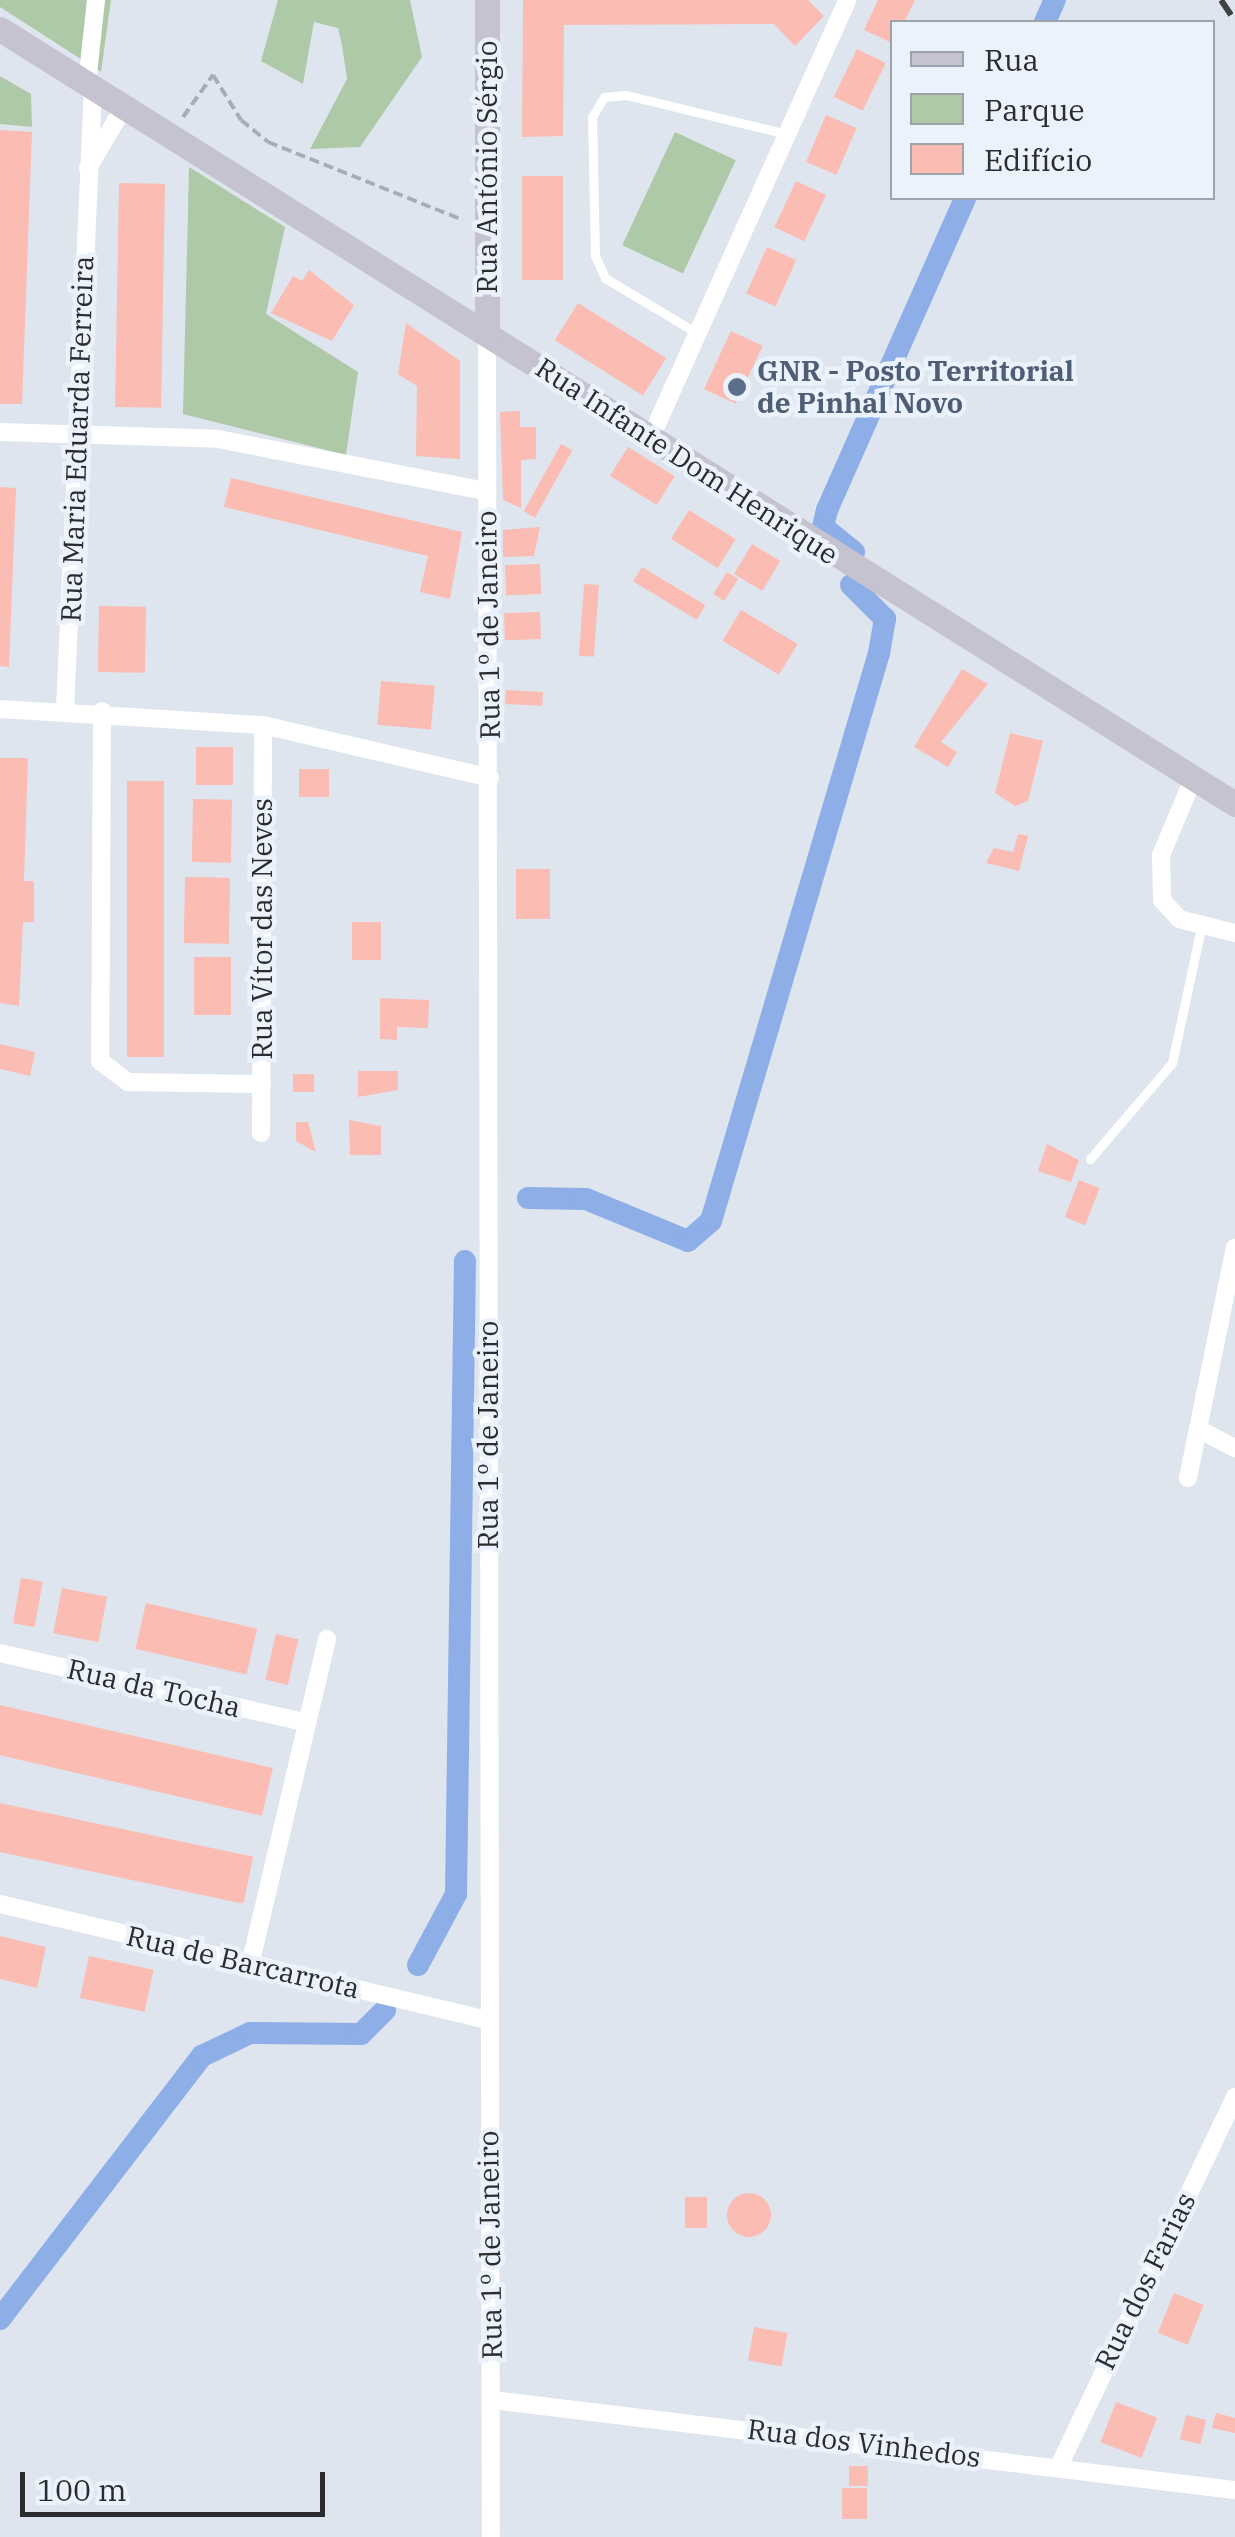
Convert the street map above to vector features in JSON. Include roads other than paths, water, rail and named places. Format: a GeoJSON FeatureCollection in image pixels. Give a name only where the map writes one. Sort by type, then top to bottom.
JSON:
{"type":"FeatureCollection","features":[{"type":"Feature","properties":{"kind":"main road","name":"Rua António Sérgio"},"geometry":{"type":"LineString","coordinates":[[488,0],[488,334]]}},
{"type":"Feature","properties":{"kind":"main road","name":"Rua Infante Dom Henrique"},"geometry":{"type":"LineString","coordinates":[[0,29],[1235,804]]}},
{"type":"Feature","properties":{"kind":"street","name":"Rua Maria Eduarda Ferreira"},"geometry":{"type":"LineString","coordinates":[[65,710],[96,0]]}},
{"type":"Feature","properties":{"kind":"street"},"geometry":{"type":"LineString","coordinates":[[650,437],[788,134],[840,3]]}},
{"type":"Feature","properties":{"kind":"street","name":"Rua Maria Eduarda Ferreira"},"geometry":{"type":"LineString","coordinates":[[88,168],[124,107]]}},
{"type":"Feature","properties":{"kind":"street","name":"Rua 1º de Janeiro"},"geometry":{"type":"LineString","coordinates":[[488,334],[487,2020],[493,2400],[491,2537]]}},
{"type":"Feature","properties":{"kind":"street"},"geometry":{"type":"LineString","coordinates":[[0,432],[218,439],[486,491]]}},
{"type":"Feature","properties":{"kind":"street"},"geometry":{"type":"LineString","coordinates":[[0,710],[102,711],[263,725],[490,778]]}},
{"type":"Feature","properties":{"kind":"street"},"geometry":{"type":"LineString","coordinates":[[102,711],[100,1061],[128,1082],[262,1084]]}},
{"type":"Feature","properties":{"kind":"street","name":"Rua Vítor das Neves"},"geometry":{"type":"LineString","coordinates":[[261,1133],[263,725]]}},
{"type":"Feature","properties":{"kind":"street"},"geometry":{"type":"LineString","coordinates":[[1194,777],[1158,876],[1162,900],[1200,928],[1235,932]]}},
{"type":"Feature","properties":{"kind":"street"},"geometry":{"type":"LineString","coordinates":[[1188,1478],[1235,1248]]}},
{"type":"Feature","properties":{"kind":"street"},"geometry":{"type":"LineString","coordinates":[[1198,1429],[1235,1448]]}},
{"type":"Feature","properties":{"kind":"street"},"geometry":{"type":"LineString","coordinates":[[250,1964],[327,1639]]}},
{"type":"Feature","properties":{"kind":"street","name":"Rua da Tocha"},"geometry":{"type":"LineString","coordinates":[[0,1653],[308,1723]]}},
{"type":"Feature","properties":{"kind":"street","name":"Rua de Barcarrota"},"geometry":{"type":"LineString","coordinates":[[0,1904],[487,2020]]}},
{"type":"Feature","properties":{"kind":"street","name":"Rua dos Farias"},"geometry":{"type":"LineString","coordinates":[[1058,2466],[1235,2096]]}},
{"type":"Feature","properties":{"kind":"street","name":"Rua dos Vinhedos"},"geometry":{"type":"LineString","coordinates":[[493,2400],[1235,2490]]}},
{"type":"Feature","properties":{"kind":"lane"},"geometry":{"type":"LineString","coordinates":[[699,334],[605,278],[595,256],[592,116],[604,97],[626,95],[788,134]]}},
{"type":"Feature","properties":{"kind":"lane"},"geometry":{"type":"LineString","coordinates":[[1090,1159],[1172,1063],[1200,928]]}},
{"type":"Feature","properties":{"kind":"waterway"},"geometry":{"type":"LineString","coordinates":[[1046,20],[1055,0]]}},
{"type":"Feature","properties":{"kind":"waterway"},"geometry":{"type":"LineString","coordinates":[[854,552],[823,527],[827,510],[964,200]]}},
{"type":"Feature","properties":{"kind":"waterway"},"geometry":{"type":"LineString","coordinates":[[528,1198],[586,1199],[688,1241],[711,1221],[879,653],[885,619],[851,585]]}},
{"type":"Feature","properties":{"kind":"waterway"},"geometry":{"type":"LineString","coordinates":[[418,1965],[456,1894],[465,1261]]}},
{"type":"Feature","properties":{"kind":"waterway"},"geometry":{"type":"LineString","coordinates":[[0,2319],[202,2056],[250,2033],[361,2034],[385,2010]]}},
{"type":"Feature","properties":{"kind":"railway"},"geometry":{"type":"LineString","coordinates":[[1221,0],[1235,21]]}},
{"type":"Feature","properties":{"kind":"place","name":"GNR - Posto Territorial de Pinhal Novo"},"geometry":{"type":"Point","coordinates":[737,387]}}]}
